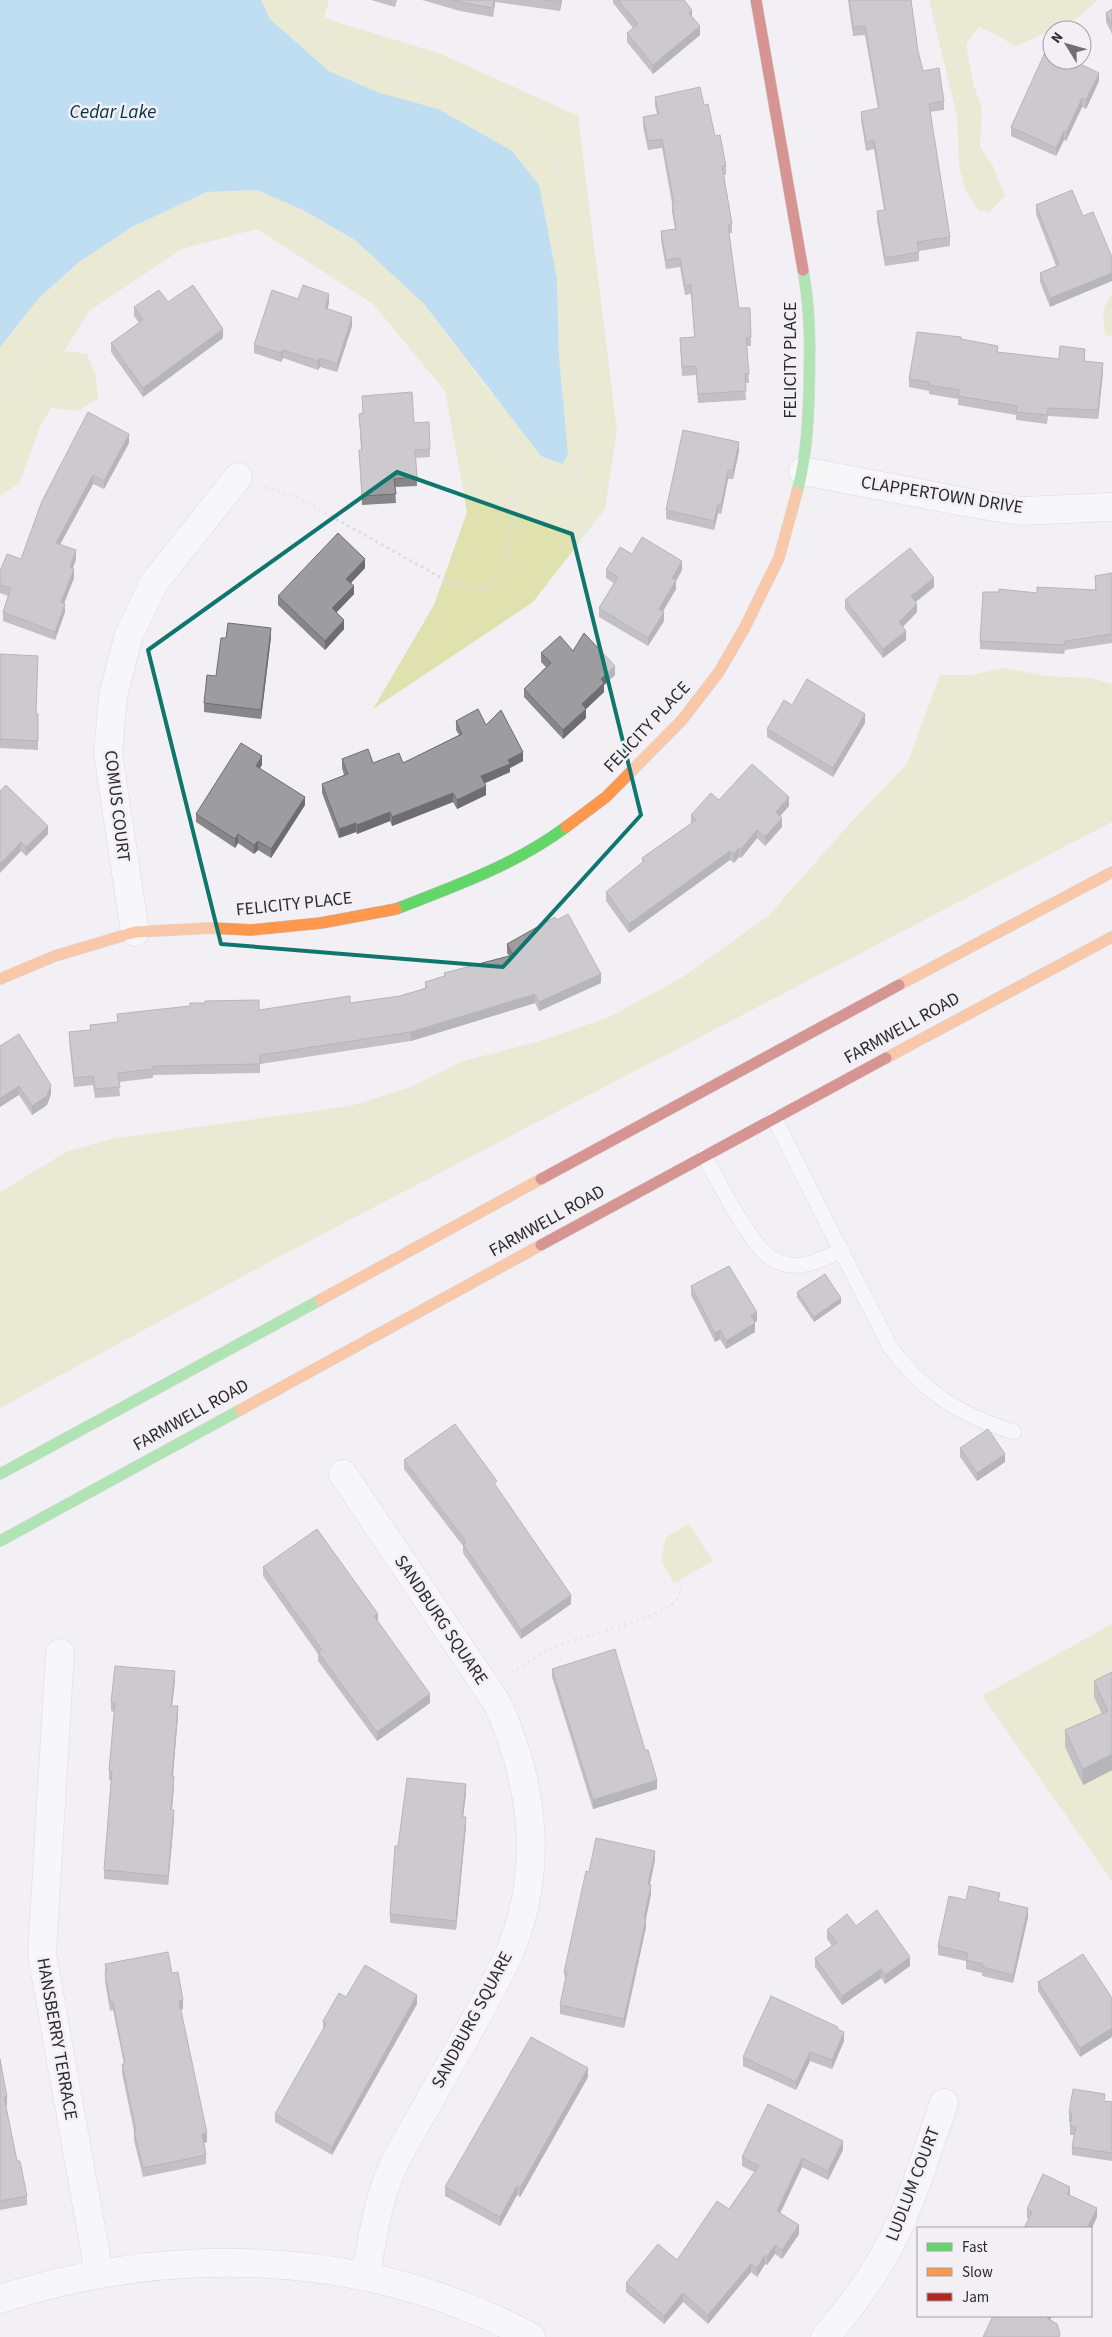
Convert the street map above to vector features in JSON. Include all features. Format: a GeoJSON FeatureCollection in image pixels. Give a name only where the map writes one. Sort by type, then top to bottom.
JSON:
{"type":"FeatureCollection","features":[{"type":"Feature","properties":{"kind":"main road","name":"FELICITY PLACE"},"geometry":{"type":"LineString","coordinates":[[0,979],[56,956],[134,932],[211,928],[252,930],[321,922],[394,909],[470,880],[540,846],[606,797],[682,720],[718,672],[745,627],[779,558],[803,471],[808,414],[811,324],[756,0]]}},
{"type":"Feature","properties":{"kind":"main road"},"geometry":{"type":"LineString","coordinates":[[0,1474],[863,1004],[1112,872]]}},
{"type":"Feature","properties":{"kind":"main road","name":"FARMWELL ROAD"},"geometry":{"type":"LineString","coordinates":[[0,1541],[704,1156],[1112,937]]}},
{"type":"Feature","properties":{"kind":"street","name":"CLAPPERTOWN DRIVE"},"geometry":{"type":"LineString","coordinates":[[803,471],[970,503],[1021,510],[1112,507]]}},
{"type":"Feature","properties":{"kind":"street","name":"COMUS COURT"},"geometry":{"type":"LineString","coordinates":[[134,932],[108,753],[113,696],[128,638],[153,584],[238,477]]}},
{"type":"Feature","properties":{"kind":"street","name":"SANDBURG SQUARE"},"geometry":{"type":"LineString","coordinates":[[343,1474],[488,1689],[511,1733],[522,1765],[528,1796],[531,1860],[521,1920],[504,1965],[390,2171],[365,2277]]}},
{"type":"Feature","properties":{"kind":"street","name":"HANSBERRY TERRACE"},"geometry":{"type":"LineString","coordinates":[[60,1653],[42,1954],[99,2273]]}},
{"type":"Feature","properties":{"kind":"street","name":"LUDLUM COURT"},"geometry":{"type":"LineString","coordinates":[[825,2337],[865,2287],[889,2247],[902,2220],[944,2103]]}},
{"type":"Feature","properties":{"kind":"street"},"geometry":{"type":"LineString","coordinates":[[0,2299],[99,2273],[192,2262],[269,2263],[365,2277],[418,2290],[471,2309],[531,2337]]}},
{"type":"Feature","properties":{"kind":"lane"},"geometry":{"type":"LineString","coordinates":[[774,1118],[890,1347],[908,1370],[954,1408],[979,1421],[1014,1432]]}},
{"type":"Feature","properties":{"kind":"lane"},"geometry":{"type":"LineString","coordinates":[[704,1156],[749,1233],[764,1252],[774,1260],[790,1265],[805,1264],[842,1250]]}},
{"type":"Feature","properties":{"kind":"path"},"geometry":{"type":"LineString","coordinates":[[0,394],[61,306],[94,275],[170,232],[213,217],[245,212],[264,217],[357,274],[394,308],[444,359],[496,443],[519,469],[540,483],[561,491],[573,487],[583,452],[580,358],[572,308],[566,193],[557,170],[546,154],[512,126],[466,99],[382,74],[349,59],[318,41],[301,20],[293,0]]}},
{"type":"Feature","properties":{"kind":"path"},"geometry":{"type":"LineString","coordinates":[[238,477],[300,499],[447,581],[473,589],[491,587],[500,574],[511,526],[519,469]]}},
{"type":"Feature","properties":{"kind":"path"},"geometry":{"type":"LineString","coordinates":[[488,1689],[553,1647],[620,1627],[668,1607],[678,1599],[681,1590],[679,1580]]}},
{"type":"Feature","properties":{"kind":"highlighted area"},"geometry":{"type":"Polygon","coordinates":[[[397,472],[572,534],[641,815],[503,967],[221,944],[148,650],[397,472]]]}},
{"type":"Feature","properties":{"kind":"green space"},"geometry":{"type":"Polygon","coordinates":[[[261,0],[329,0],[324,18],[441,54],[578,116],[617,431],[605,509],[533,602],[373,709],[434,605],[467,512],[445,391],[373,304],[257,229],[182,249],[89,311],[63,354],[67,351],[87,354],[96,377],[98,398],[78,411],[51,408],[40,427],[20,482],[0,496],[0,347],[39,298],[79,262],[132,227],[207,192],[257,190],[303,210],[355,240],[424,304],[492,394],[559,357],[557,279],[377,92],[329,71],[270,19],[261,0]]]}},
{"type":"Feature","properties":{"kind":"green space"},"geometry":{"type":"Polygon","coordinates":[[[929,0],[1098,0],[1079,17],[1073,20],[1042,20],[1042,34],[1015,47],[999,36],[979,27],[966,44],[974,86],[982,109],[980,146],[993,166],[1005,196],[989,212],[979,211],[965,189],[959,165],[957,116],[929,0]]]}},
{"type":"Feature","properties":{"kind":"green space"},"geometry":{"type":"Polygon","coordinates":[[[1112,294],[1112,336],[1105,335],[1103,318],[1104,308],[1112,294]]]}},
{"type":"Feature","properties":{"kind":"green space"},"geometry":{"type":"Polygon","coordinates":[[[1004,668],[1045,676],[1090,678],[1112,684],[1112,822],[275,1259],[0,1408],[0,1192],[66,1152],[111,1139],[350,1106],[411,1087],[463,1061],[540,1041],[609,1017],[683,977],[768,916],[852,821],[907,764],[940,675],[970,675],[1004,668]]]}},
{"type":"Feature","properties":{"kind":"green space"},"geometry":{"type":"Polygon","coordinates":[[[689,1524],[713,1561],[674,1583],[661,1560],[666,1537],[689,1524]]]}},
{"type":"Feature","properties":{"kind":"green space"},"geometry":{"type":"Polygon","coordinates":[[[1112,1624],[1112,1881],[982,1696],[1112,1624]]]}},
{"type":"Feature","properties":{"kind":"water","name":"Cedar Lake"},"geometry":{"type":"Polygon","coordinates":[[[0,0],[261,0],[270,19],[329,71],[377,92],[438,109],[512,151],[539,185],[557,279],[559,357],[568,455],[562,464],[541,456],[424,304],[355,240],[303,210],[257,190],[207,192],[132,227],[79,262],[39,298],[0,347],[0,0]]]}},
{"type":"Feature","properties":{"kind":"building"},"geometry":{"type":"Polygon","coordinates":[[[452,0],[494,0],[493,8],[452,0]]]}},
{"type":"Feature","properties":{"kind":"building"},"geometry":{"type":"Polygon","coordinates":[[[545,0],[561,0],[560,2],[545,0]]]}},
{"type":"Feature","properties":{"kind":"building"},"geometry":{"type":"Polygon","coordinates":[[[618,0],[684,0],[692,10],[689,13],[700,26],[653,65],[627,33],[638,24],[618,0]]]}},
{"type":"Feature","properties":{"kind":"building"},"geometry":{"type":"Polygon","coordinates":[[[849,0],[911,0],[918,51],[923,71],[939,68],[944,101],[929,104],[950,237],[917,242],[919,252],[885,258],[877,211],[885,210],[874,140],[866,142],[861,112],[879,108],[865,26],[853,27],[849,0]]]}},
{"type":"Feature","properties":{"kind":"building"},"geometry":{"type":"Polygon","coordinates":[[[1112,9],[1112,25],[1106,13],[1112,9]]]}},
{"type":"Feature","properties":{"kind":"building"},"geometry":{"type":"Polygon","coordinates":[[[1042,59],[1042,70],[1092,70],[1099,73],[1086,100],[1082,98],[1066,133],[1064,131],[1056,148],[1011,127],[1042,59]]]}},
{"type":"Feature","properties":{"kind":"building"},"geometry":{"type":"Polygon","coordinates":[[[700,87],[704,105],[708,104],[715,136],[720,135],[726,166],[722,166],[732,224],[728,225],[739,308],[750,308],[751,337],[746,338],[749,374],[745,374],[746,391],[698,394],[696,366],[682,367],[680,338],[695,337],[691,285],[685,286],[680,258],[666,260],[661,231],[676,229],[672,203],[674,203],[662,139],[648,141],[643,117],[659,114],[655,97],[700,87]]]}},
{"type":"Feature","properties":{"kind":"building"},"geometry":{"type":"Polygon","coordinates":[[[1072,190],[1083,216],[1093,212],[1112,257],[1112,273],[1050,298],[1040,273],[1059,265],[1036,205],[1072,190]]]}},
{"type":"Feature","properties":{"kind":"building"},"geometry":{"type":"Polygon","coordinates":[[[193,285],[223,329],[143,388],[111,343],[143,320],[134,307],[159,290],[168,302],[193,285]]]}},
{"type":"Feature","properties":{"kind":"building"},"geometry":{"type":"Polygon","coordinates":[[[303,285],[329,294],[325,308],[352,317],[337,364],[320,358],[318,361],[283,350],[281,353],[254,345],[272,290],[298,299],[303,285]]]}},
{"type":"Feature","properties":{"kind":"building"},"geometry":{"type":"Polygon","coordinates":[[[917,332],[961,337],[961,339],[998,346],[997,352],[1059,359],[1060,346],[1085,349],[1084,361],[1103,363],[1098,410],[1048,408],[1047,415],[1016,412],[1017,406],[958,396],[959,390],[929,385],[929,382],[909,379],[917,332]]]}},
{"type":"Feature","properties":{"kind":"building"},"geometry":{"type":"Polygon","coordinates":[[[412,392],[414,423],[429,422],[430,449],[415,450],[417,477],[394,479],[396,494],[362,496],[359,450],[362,450],[359,414],[363,413],[362,396],[412,392]]]}},
{"type":"Feature","properties":{"kind":"building"},"geometry":{"type":"Polygon","coordinates":[[[88,412],[129,434],[104,481],[93,475],[56,543],[76,550],[70,567],[74,569],[61,602],[65,604],[55,632],[3,612],[11,588],[0,585],[0,571],[7,554],[21,559],[42,501],[88,412]]]}},
{"type":"Feature","properties":{"kind":"building"},"geometry":{"type":"Polygon","coordinates":[[[683,430],[739,442],[733,470],[728,470],[721,505],[718,504],[714,521],[666,510],[683,430]]]}},
{"type":"Feature","properties":{"kind":"building"},"geometry":{"type":"Polygon","coordinates":[[[338,533],[365,559],[346,579],[354,586],[332,608],[344,620],[325,641],[278,596],[338,533]]]}},
{"type":"Feature","properties":{"kind":"building"},"geometry":{"type":"Polygon","coordinates":[[[642,537],[682,561],[672,578],[676,580],[659,609],[664,612],[648,638],[599,608],[618,577],[606,570],[620,547],[632,554],[642,537]]]}},
{"type":"Feature","properties":{"kind":"building"},"geometry":{"type":"Polygon","coordinates":[[[910,548],[934,578],[911,596],[917,604],[899,622],[906,631],[883,649],[845,600],[910,548]]]}},
{"type":"Feature","properties":{"kind":"building"},"geometry":{"type":"Polygon","coordinates":[[[1112,573],[1112,634],[1065,641],[1064,645],[980,641],[983,592],[999,592],[999,589],[1037,593],[1037,587],[1096,590],[1095,576],[1112,573]]]}},
{"type":"Feature","properties":{"kind":"building"},"geometry":{"type":"Polygon","coordinates":[[[228,623],[271,628],[261,710],[204,703],[207,675],[216,676],[221,638],[226,638],[228,623]]]}},
{"type":"Feature","properties":{"kind":"building"},"geometry":{"type":"Polygon","coordinates":[[[584,633],[615,666],[601,679],[604,683],[582,704],[586,709],[563,730],[524,689],[551,663],[541,653],[560,636],[573,651],[584,633]]]}},
{"type":"Feature","properties":{"kind":"building"},"geometry":{"type":"Polygon","coordinates":[[[0,654],[38,656],[36,713],[38,714],[38,741],[0,739],[0,654]]]}},
{"type":"Feature","properties":{"kind":"building"},"geometry":{"type":"Polygon","coordinates":[[[807,679],[865,714],[833,768],[767,729],[784,700],[792,705],[807,679]]]}},
{"type":"Feature","properties":{"kind":"building"},"geometry":{"type":"Polygon","coordinates":[[[478,709],[486,725],[501,710],[523,752],[508,760],[510,764],[481,776],[486,786],[457,800],[453,793],[392,817],[390,812],[357,825],[356,823],[339,829],[322,784],[348,774],[342,759],[368,749],[373,763],[399,753],[403,763],[462,734],[456,721],[478,709]]]}},
{"type":"Feature","properties":{"kind":"building"},"geometry":{"type":"Polygon","coordinates":[[[241,743],[262,756],[256,766],[305,797],[271,849],[258,841],[254,845],[238,834],[235,839],[196,814],[241,743]]]}},
{"type":"Feature","properties":{"kind":"building"},"geometry":{"type":"Polygon","coordinates":[[[752,764],[789,797],[776,812],[782,818],[765,837],[757,830],[741,849],[739,848],[734,854],[730,851],[629,924],[606,892],[644,861],[642,858],[696,820],[691,815],[711,793],[719,800],[752,764]]]}},
{"type":"Feature","properties":{"kind":"building"},"geometry":{"type":"Polygon","coordinates":[[[6,785],[48,826],[26,847],[21,842],[0,864],[0,791],[6,785]]]}},
{"type":"Feature","properties":{"kind":"building"},"geometry":{"type":"Polygon","coordinates":[[[568,914],[601,974],[539,1002],[535,994],[411,1032],[260,1055],[260,1064],[153,1066],[153,1069],[118,1073],[120,1087],[95,1089],[93,1076],[74,1078],[69,1032],[91,1030],[90,1025],[118,1022],[117,1014],[190,1006],[190,1003],[205,1003],[205,1001],[259,1000],[259,1010],[350,996],[350,1003],[400,996],[427,988],[425,982],[445,976],[444,973],[513,955],[507,944],[555,917],[557,920],[568,914]]]}},
{"type":"Feature","properties":{"kind":"building"},"geometry":{"type":"Polygon","coordinates":[[[19,1034],[51,1085],[47,1096],[32,1106],[19,1086],[0,1098],[0,1046],[19,1034]]]}},
{"type":"Feature","properties":{"kind":"building"},"geometry":{"type":"Polygon","coordinates":[[[729,1266],[757,1312],[751,1315],[755,1323],[726,1341],[720,1330],[715,1333],[691,1286],[729,1266]]]}},
{"type":"Feature","properties":{"kind":"building"},"geometry":{"type":"Polygon","coordinates":[[[825,1274],[841,1298],[814,1317],[797,1292],[825,1274]]]}},
{"type":"Feature","properties":{"kind":"building"},"geometry":{"type":"Polygon","coordinates":[[[455,1424],[497,1481],[494,1483],[571,1595],[521,1630],[463,1544],[466,1542],[404,1460],[455,1424]]]}},
{"type":"Feature","properties":{"kind":"building"},"geometry":{"type":"Polygon","coordinates":[[[988,1429],[1005,1454],[977,1473],[960,1448],[988,1429]]]}},
{"type":"Feature","properties":{"kind":"building"},"geometry":{"type":"Polygon","coordinates":[[[317,1529],[378,1614],[374,1616],[430,1694],[377,1732],[318,1652],[322,1650],[263,1567],[317,1529]]]}},
{"type":"Feature","properties":{"kind":"building"},"geometry":{"type":"Polygon","coordinates":[[[615,1649],[645,1750],[648,1750],[657,1780],[593,1800],[552,1669],[615,1649]]]}},
{"type":"Feature","properties":{"kind":"building"},"geometry":{"type":"Polygon","coordinates":[[[115,1666],[175,1671],[171,1706],[178,1706],[172,1776],[174,1776],[171,1810],[174,1810],[168,1876],[104,1870],[112,1771],[109,1771],[115,1703],[111,1702],[115,1666]]]}},
{"type":"Feature","properties":{"kind":"building"},"geometry":{"type":"Polygon","coordinates":[[[1112,1672],[1112,1754],[1083,1769],[1065,1730],[1108,1711],[1094,1681],[1112,1672]]]}},
{"type":"Feature","properties":{"kind":"building"},"geometry":{"type":"Polygon","coordinates":[[[407,1778],[466,1784],[462,1817],[466,1817],[456,1921],[390,1914],[395,1846],[398,1846],[407,1778]]]}},
{"type":"Feature","properties":{"kind":"building"},"geometry":{"type":"Polygon","coordinates":[[[596,1838],[655,1851],[648,1884],[651,1885],[644,1918],[646,1919],[624,2019],[560,2005],[567,1972],[564,1972],[586,1871],[589,1872],[596,1838]]]}},
{"type":"Feature","properties":{"kind":"building"},"geometry":{"type":"Polygon","coordinates":[[[969,1886],[1000,1893],[998,1901],[1028,1908],[1013,1975],[982,1967],[983,1964],[966,1960],[968,1953],[938,1946],[949,1896],[966,1900],[969,1886]]]}},
{"type":"Feature","properties":{"kind":"building"},"geometry":{"type":"Polygon","coordinates":[[[877,1910],[910,1957],[885,1975],[881,1969],[842,1996],[815,1958],[837,1942],[827,1930],[847,1914],[856,1926],[877,1910]]]}},
{"type":"Feature","properties":{"kind":"building"},"geometry":{"type":"Polygon","coordinates":[[[168,1952],[172,1973],[178,1972],[183,2000],[179,2001],[207,2133],[202,2134],[206,2155],[143,2168],[134,2131],[136,2131],[122,2064],[125,2064],[113,2002],[110,2002],[105,1964],[168,1952]]]}},
{"type":"Feature","properties":{"kind":"building"},"geometry":{"type":"Polygon","coordinates":[[[1083,1954],[1112,1998],[1112,2028],[1080,2048],[1038,1982],[1083,1954]]]}},
{"type":"Feature","properties":{"kind":"building"},"geometry":{"type":"Polygon","coordinates":[[[365,1965],[417,1995],[332,2147],[275,2114],[326,2024],[323,2021],[339,1993],[346,1997],[365,1965]]]}},
{"type":"Feature","properties":{"kind":"building"},"geometry":{"type":"Polygon","coordinates":[[[771,1996],[838,2027],[837,2029],[844,2032],[832,2060],[810,2052],[796,2082],[743,2057],[771,1996]]]}},
{"type":"Feature","properties":{"kind":"building"},"geometry":{"type":"Polygon","coordinates":[[[531,2037],[588,2068],[520,2188],[517,2186],[500,2217],[445,2187],[531,2037]]]}},
{"type":"Feature","properties":{"kind":"building"},"geometry":{"type":"Polygon","coordinates":[[[0,2059],[7,2097],[4,2097],[17,2161],[20,2161],[27,2196],[0,2201],[0,2059]]]}},
{"type":"Feature","properties":{"kind":"building"},"geometry":{"type":"Polygon","coordinates":[[[1073,2089],[1105,2094],[1104,2101],[1112,2102],[1112,2153],[1072,2147],[1076,2127],[1070,2126],[1072,2114],[1069,2113],[1073,2089]]]}},
{"type":"Feature","properties":{"kind":"building"},"geometry":{"type":"Polygon","coordinates":[[[768,2104],[843,2141],[828,2171],[802,2158],[777,2211],[799,2225],[782,2250],[775,2245],[767,2257],[765,2255],[757,2268],[751,2264],[708,2315],[683,2293],[664,2316],[626,2283],[658,2244],[677,2260],[717,2201],[729,2209],[759,2166],[742,2157],[768,2104]]]}},
{"type":"Feature","properties":{"kind":"building"},"geometry":{"type":"Polygon","coordinates":[[[1043,2174],[1070,2187],[1067,2194],[1097,2208],[1088,2227],[1024,2227],[1032,2212],[1027,2209],[1043,2174]]]}},
{"type":"Feature","properties":{"kind":"building"},"geometry":{"type":"Polygon","coordinates":[[[993,2317],[1048,2317],[1057,2324],[1060,2334],[1059,2337],[983,2337],[993,2317]]]}},
{"type":"Feature","properties":{"kind":"traffic: fast"},"geometry":{"type":"LineString","coordinates":[[797,492],[803,468],[809,393],[809,317],[803,270]]}},
{"type":"Feature","properties":{"kind":"traffic: fast"},"geometry":{"type":"LineString","coordinates":[[396,909],[505,864],[566,827]]}},
{"type":"Feature","properties":{"kind":"traffic: fast"},"geometry":{"type":"LineString","coordinates":[[0,1474],[320,1300]]}},
{"type":"Feature","properties":{"kind":"traffic: fast"},"geometry":{"type":"LineString","coordinates":[[0,1541],[240,1410]]}},
{"type":"Feature","properties":{"kind":"traffic: slow"},"geometry":{"type":"LineString","coordinates":[[566,827],[606,797],[682,720],[719,672],[745,627],[779,558],[797,492]]}},
{"type":"Feature","properties":{"kind":"traffic: slow"},"geometry":{"type":"LineString","coordinates":[[899,985],[1112,872]]}},
{"type":"Feature","properties":{"kind":"traffic: slow"},"geometry":{"type":"LineString","coordinates":[[0,979],[55,956],[135,932],[211,928],[251,930],[321,923],[396,909]]}},
{"type":"Feature","properties":{"kind":"traffic: slow"},"geometry":{"type":"LineString","coordinates":[[886,1058],[1112,937]]}},
{"type":"Feature","properties":{"kind":"traffic: slow"},"geometry":{"type":"LineString","coordinates":[[320,1300],[541,1179]]}},
{"type":"Feature","properties":{"kind":"traffic: slow"},"geometry":{"type":"LineString","coordinates":[[240,1410],[541,1245]]}},
{"type":"Feature","properties":{"kind":"traffic: jam"},"geometry":{"type":"LineString","coordinates":[[756,0],[803,270]]}},
{"type":"Feature","properties":{"kind":"traffic: jam"},"geometry":{"type":"LineString","coordinates":[[541,1179],[899,985]]}},
{"type":"Feature","properties":{"kind":"traffic: jam"},"geometry":{"type":"LineString","coordinates":[[541,1245],[886,1058]]}}]}
